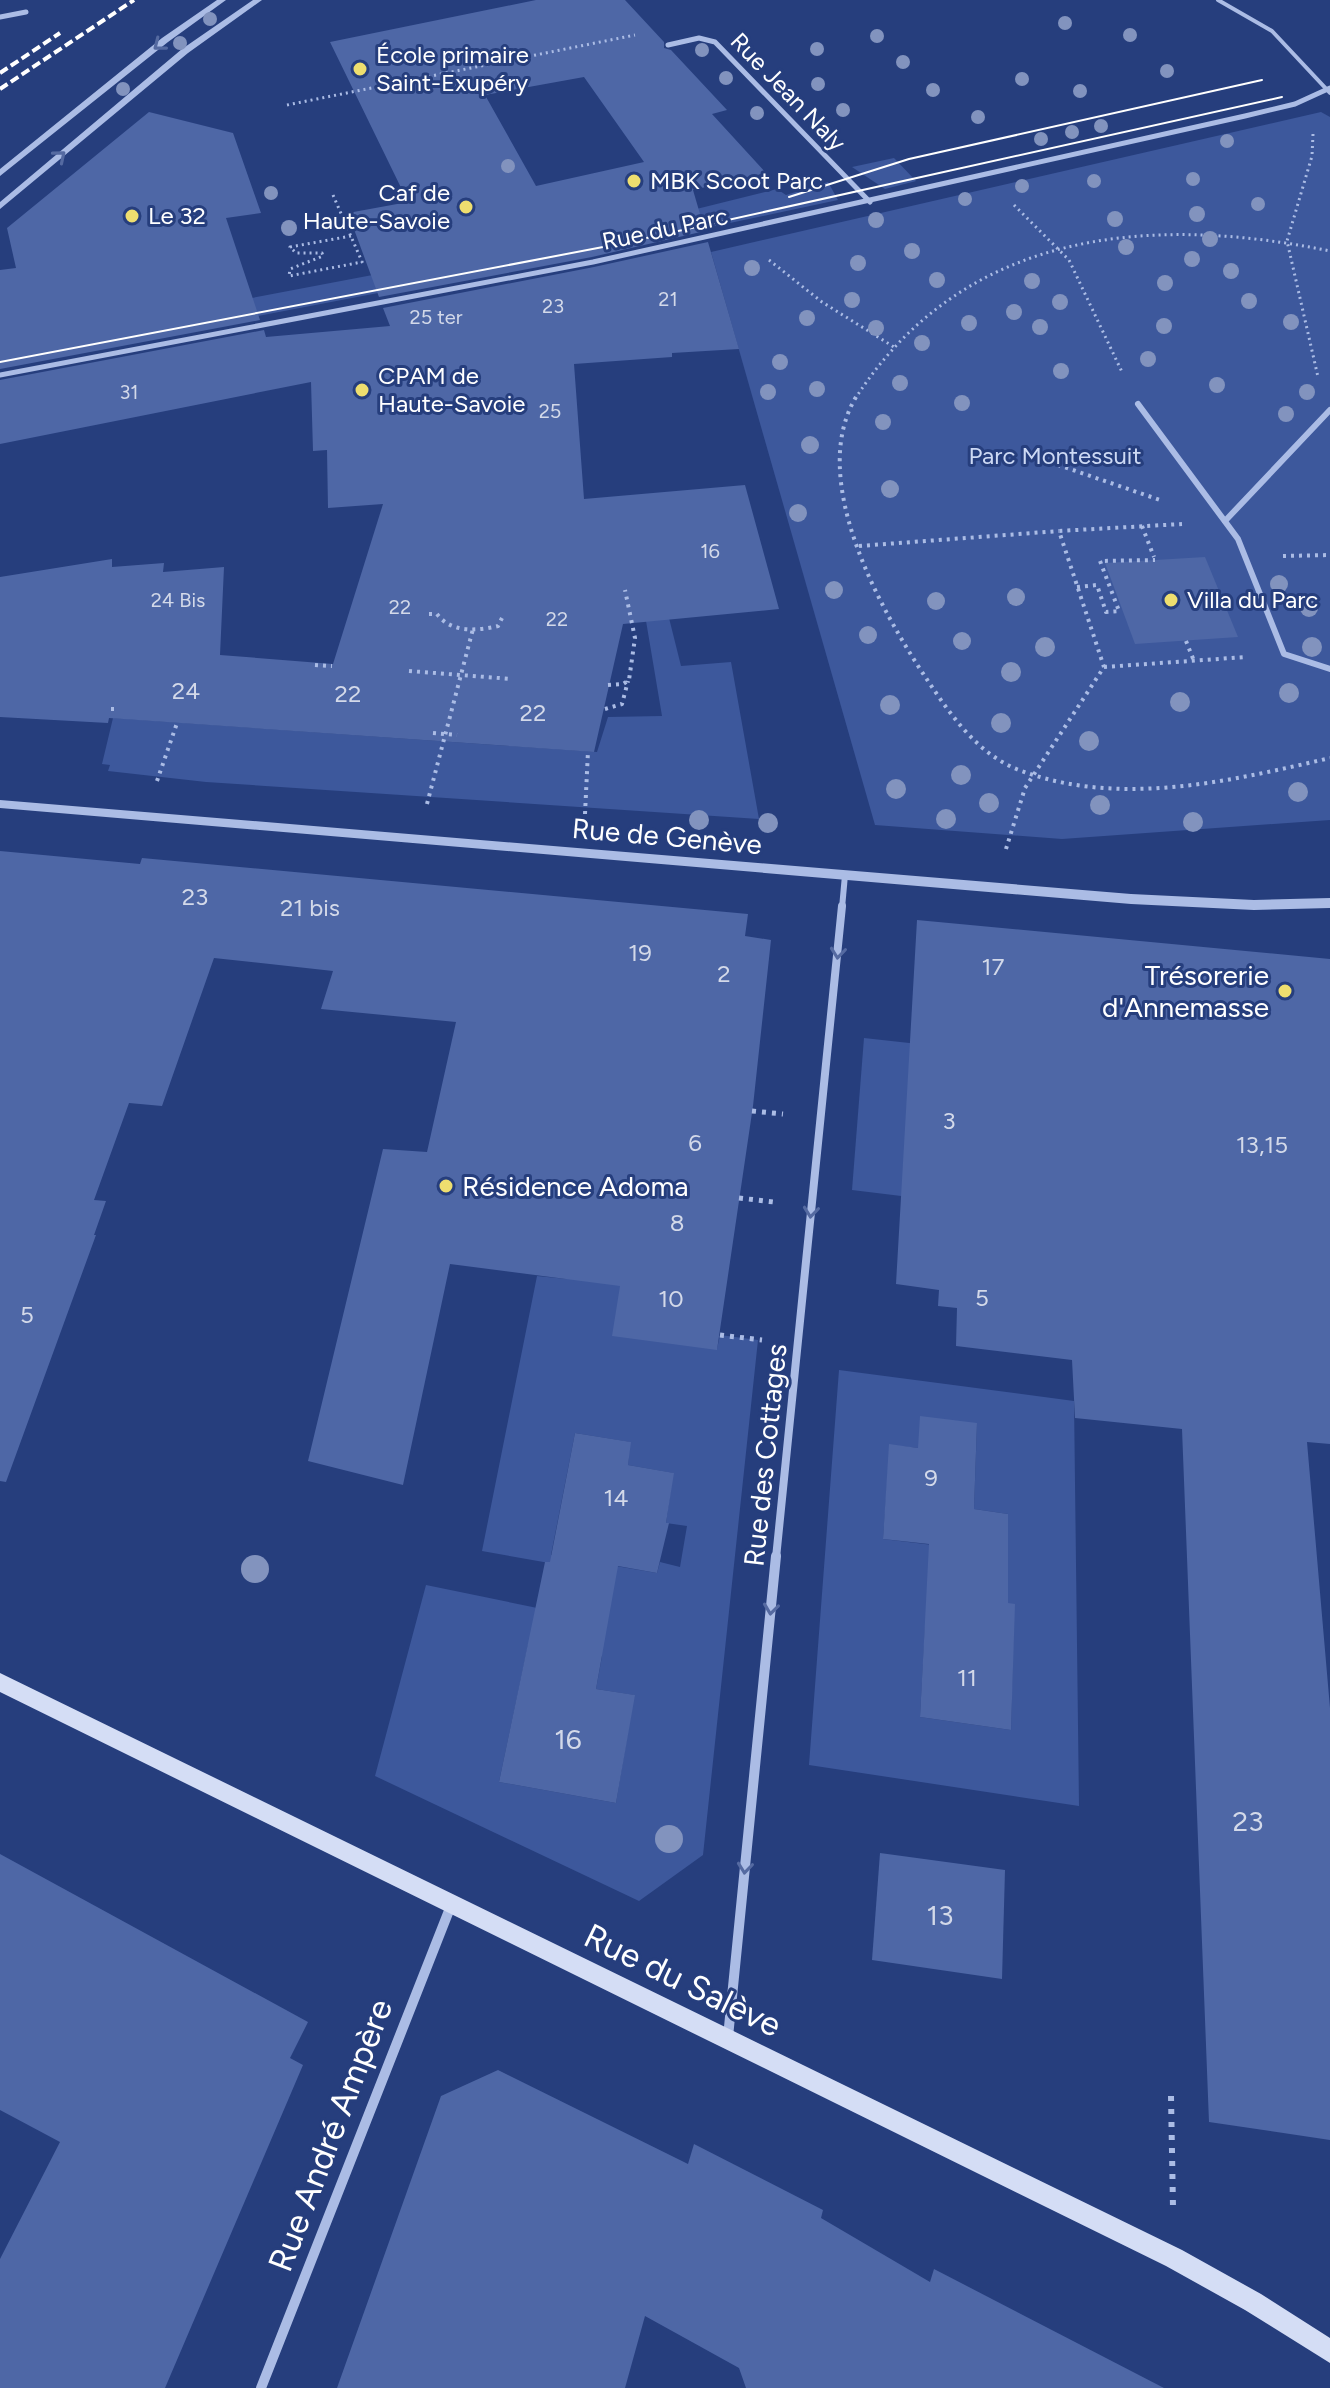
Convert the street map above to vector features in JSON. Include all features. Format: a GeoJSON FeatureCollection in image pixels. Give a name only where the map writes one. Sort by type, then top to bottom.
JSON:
{"type":"FeatureCollection","features":[{"type":"Feature","properties":{"kind":"main road","name":"Rue du Salève"},"geometry":{"type":"LineString","coordinates":[[0,1682],[799,2071],[1174,2258],[1253,2302],[1330,2351]]}},
{"type":"Feature","properties":{"kind":"street"},"geometry":{"type":"LineString","coordinates":[[0,173],[165,40],[222,0]]}},
{"type":"Feature","properties":{"kind":"street"},"geometry":{"type":"LineString","coordinates":[[0,206],[175,60],[258,0]]}},
{"type":"Feature","properties":{"kind":"street"},"geometry":{"type":"LineString","coordinates":[[0,17],[26,12]]}},
{"type":"Feature","properties":{"kind":"street","name":"Rue Jean Naly"},"geometry":{"type":"LineString","coordinates":[[668,45],[699,38],[715,42],[870,202]]}},
{"type":"Feature","properties":{"kind":"street","name":"Rue du Parc"},"geometry":{"type":"LineString","coordinates":[[0,375],[593,262],[1295,104],[1329,90]]}},
{"type":"Feature","properties":{"kind":"street"},"geometry":{"type":"LineString","coordinates":[[1138,404],[1238,539],[1284,654],[1330,669]]}},
{"type":"Feature","properties":{"kind":"street"},"geometry":{"type":"LineString","coordinates":[[1225,521],[1328,412]]}},
{"type":"Feature","properties":{"kind":"street","name":"Rue de Genève"},"geometry":{"type":"LineString","coordinates":[[0,804],[995,888],[1228,904],[1330,903]]}},
{"type":"Feature","properties":{"kind":"street","name":"Rue des Cottages"},"geometry":{"type":"LineString","coordinates":[[728,2039],[845,875]]}},
{"type":"Feature","properties":{"kind":"street","name":"Rue André Ampère"},"geometry":{"type":"LineString","coordinates":[[261,2388],[452,1902]]}},
{"type":"Feature","properties":{"kind":"lane"},"geometry":{"type":"LineString","coordinates":[[1218,0],[1272,31],[1329,90]]}},
{"type":"Feature","properties":{"kind":"path"},"geometry":{"type":"LineString","coordinates":[[287,105],[641,33]]}},
{"type":"Feature","properties":{"kind":"path"},"geometry":{"type":"LineString","coordinates":[[1311,127],[1314,143],[1312,156],[1287,241],[1328,412]]}},
{"type":"Feature","properties":{"kind":"path"},"geometry":{"type":"LineString","coordinates":[[333,195],[362,261],[289,276],[290,269],[323,256],[322,253],[296,253],[290,247],[351,236]]}},
{"type":"Feature","properties":{"kind":"path"},"geometry":{"type":"LineString","coordinates":[[1007,197],[1058,247],[1073,267],[1138,404]]}},
{"type":"Feature","properties":{"kind":"path"},"geometry":{"type":"LineString","coordinates":[[1330,251],[1287,241],[1179,233],[1058,247],[999,270],[966,287],[935,309],[894,347],[852,404],[841,435],[840,452],[847,510],[887,617],[966,733],[1002,762],[1033,775],[1133,788],[1230,779],[1330,758]]}},
{"type":"Feature","properties":{"kind":"path"},"geometry":{"type":"LineString","coordinates":[[760,251],[822,302],[894,347]]}},
{"type":"Feature","properties":{"kind":"path"},"geometry":{"type":"LineString","coordinates":[[1035,457],[1225,521]]}},
{"type":"Feature","properties":{"kind":"path"},"geometry":{"type":"LineString","coordinates":[[859,546],[1225,521]]}},
{"type":"Feature","properties":{"kind":"path"},"geometry":{"type":"LineString","coordinates":[[1077,587],[1097,585],[1106,612],[1119,611],[1100,561],[1154,558],[1142,526]]}},
{"type":"Feature","properties":{"kind":"path"},"geometry":{"type":"LineString","coordinates":[[1059,531],[1104,667]]}},
{"type":"Feature","properties":{"kind":"path"},"geometry":{"type":"LineString","coordinates":[[605,709],[622,704],[629,680],[635,638],[625,590]]}},
{"type":"Feature","properties":{"kind":"path"},"geometry":{"type":"LineString","coordinates":[[429,614],[437,614],[449,626],[473,629],[498,626],[502,618]]}},
{"type":"Feature","properties":{"kind":"path"},"geometry":{"type":"LineString","coordinates":[[418,839],[473,629]]}},
{"type":"Feature","properties":{"kind":"path"},"geometry":{"type":"LineString","coordinates":[[1186,641],[1194,661]]}},
{"type":"Feature","properties":{"kind":"path"},"geometry":{"type":"LineString","coordinates":[[1104,667],[1284,654]]}},
{"type":"Feature","properties":{"kind":"path"},"geometry":{"type":"LineString","coordinates":[[315,665],[332,666]]}},
{"type":"Feature","properties":{"kind":"path"},"geometry":{"type":"LineString","coordinates":[[995,888],[1019,803],[1033,775],[1104,667]]}},
{"type":"Feature","properties":{"kind":"path"},"geometry":{"type":"LineString","coordinates":[[409,671],[511,679]]}},
{"type":"Feature","properties":{"kind":"path"},"geometry":{"type":"LineString","coordinates":[[608,685],[623,684],[629,680]]}},
{"type":"Feature","properties":{"kind":"path"},"geometry":{"type":"LineString","coordinates":[[145,816],[177,723]]}},
{"type":"Feature","properties":{"kind":"path"},"geometry":{"type":"LineString","coordinates":[[433,733],[457,735]]}},
{"type":"Feature","properties":{"kind":"path"},"geometry":{"type":"LineString","coordinates":[[583,853],[588,751]]}},
{"type":"Feature","properties":{"kind":"path"},"geometry":{"type":"LineString","coordinates":[[1171,2096],[1172,2150]]}},
{"type":"Feature","properties":{"kind":"green space","name":"Parc Montessuit"},"geometry":{"type":"Polygon","coordinates":[[[1321,112],[1330,117],[1330,820],[1062,839],[875,825],[711,252],[1321,112]]]}},
{"type":"Feature","properties":{"kind":"green space"},"geometry":{"type":"Polygon","coordinates":[[[894,158],[916,181],[885,189],[852,167],[894,158]]]}},
{"type":"Feature","properties":{"kind":"green space"},"geometry":{"type":"Polygon","coordinates":[[[828,182],[838,200],[650,240],[636,224],[777,189],[786,195],[828,182]]]}},
{"type":"Feature","properties":{"kind":"green space"},"geometry":{"type":"Polygon","coordinates":[[[541,243],[551,260],[211,325],[194,309],[541,243]]]}},
{"type":"Feature","properties":{"kind":"green space"},"geometry":{"type":"Polygon","coordinates":[[[665,602],[681,666],[731,662],[759,819],[206,782],[108,771],[110,765],[102,764],[113,718],[597,752],[608,717],[662,716],[643,603],[665,602]]]}},
{"type":"Feature","properties":{"kind":"green space"},"geometry":{"type":"Polygon","coordinates":[[[864,1038],[1073,1061],[1074,1217],[852,1190],[864,1038]]]}},
{"type":"Feature","properties":{"kind":"green space"},"geometry":{"type":"Polygon","coordinates":[[[574,1243],[717,1349],[720,1335],[758,1340],[703,1855],[639,1901],[375,1776],[426,1585],[547,1610],[555,1564],[482,1551],[537,1276],[567,1279],[574,1243]],[[575,1433],[551,1555],[657,1573],[660,1562],[680,1567],[687,1526],[666,1523],[673,1473],[628,1465],[630,1442],[575,1433]],[[528,1645],[499,1782],[616,1803],[634,1695],[596,1689],[602,1656],[528,1645]]]}},
{"type":"Feature","properties":{"kind":"green space"},"geometry":{"type":"Polygon","coordinates":[[[839,1370],[1074,1401],[1079,1806],[809,1765],[839,1370]],[[977,1423],[918,1448],[890,1445],[883,1539],[1008,1554],[1008,1514],[974,1509],[977,1423]],[[1014,1604],[925,1627],[920,1717],[1011,1730],[1014,1604]]]}},
{"type":"Feature","properties":{"kind":"building"},"geometry":{"type":"Polygon","coordinates":[[[536,0],[625,0],[664,42],[664,48],[671,50],[727,110],[712,114],[766,173],[693,190],[705,231],[592,257],[379,297],[348,213],[408,202],[330,42],[536,0]],[[584,77],[485,95],[536,186],[644,162],[584,77]]]}},
{"type":"Feature","properties":{"kind":"building","name":"Le 32"},"geometry":{"type":"Polygon","coordinates":[[[149,112],[233,133],[261,213],[226,218],[260,320],[0,369],[0,270],[16,268],[7,228],[149,112]]]}},
{"type":"Feature","properties":{"kind":"building"},"geometry":{"type":"Polygon","coordinates":[[[708,242],[739,349],[574,364],[584,499],[745,485],[779,609],[623,624],[594,752],[109,718],[108,723],[0,717],[0,577],[112,559],[112,567],[164,563],[163,572],[224,567],[220,655],[333,664],[383,504],[328,508],[327,450],[313,451],[311,382],[0,444],[0,380],[264,330],[266,337],[390,326],[383,308],[708,242]]]}},
{"type":"Feature","properties":{"kind":"building","name":"Villa du Parc"},"geometry":{"type":"Polygon","coordinates":[[[1205,557],[1238,637],[1135,644],[1105,563],[1205,557]]]}},
{"type":"Feature","properties":{"kind":"building"},"geometry":{"type":"Polygon","coordinates":[[[0,851],[140,864],[142,858],[748,914],[745,936],[771,940],[753,1106],[717,1350],[612,1336],[620,1286],[450,1264],[403,1485],[308,1461],[383,1149],[427,1152],[456,1022],[321,1009],[333,971],[214,958],[162,1106],[129,1103],[94,1200],[106,1201],[96,1235],[6,1482],[0,1481],[0,851]]]}},
{"type":"Feature","properties":{"kind":"building"},"geometry":{"type":"Polygon","coordinates":[[[917,920],[1330,959],[1330,1444],[1307,1442],[1330,1708],[1330,2140],[1209,2122],[1182,1429],[1075,1418],[1072,1360],[956,1346],[957,1308],[938,1306],[939,1290],[896,1284],[917,920]]]}},
{"type":"Feature","properties":{"kind":"building"},"geometry":{"type":"Polygon","coordinates":[[[920,1416],[977,1423],[974,1509],[1008,1514],[1008,1603],[1015,1604],[1011,1730],[920,1717],[929,1544],[883,1539],[889,1444],[918,1448],[920,1416]]]}},
{"type":"Feature","properties":{"kind":"building"},"geometry":{"type":"Polygon","coordinates":[[[575,1433],[631,1442],[628,1465],[674,1473],[666,1523],[669,1523],[657,1573],[618,1566],[596,1689],[635,1695],[616,1803],[499,1782],[545,1562],[550,1562],[575,1433]]]}},
{"type":"Feature","properties":{"kind":"building"},"geometry":{"type":"Polygon","coordinates":[[[880,1853],[1005,1870],[1002,1979],[872,1960],[880,1853]]]}},
{"type":"Feature","properties":{"kind":"building"},"geometry":{"type":"Polygon","coordinates":[[[0,1854],[308,2022],[290,2058],[303,2065],[165,2388],[0,2388],[0,2259],[60,2142],[0,2110],[0,1854]]]}},
{"type":"Feature","properties":{"kind":"building"},"geometry":{"type":"Polygon","coordinates":[[[498,2070],[688,2164],[694,2144],[823,2210],[821,2218],[930,2282],[934,2269],[1164,2388],[746,2388],[739,2368],[645,2316],[625,2388],[337,2388],[441,2096],[498,2070]]]}},
{"type":"Feature","properties":{"kind":"tram line"},"geometry":{"type":"LineString","coordinates":[[789,197],[909,159],[1262,80]]}},
{"type":"Feature","properties":{"kind":"tram line"},"geometry":{"type":"LineString","coordinates":[[0,362],[624,243],[1282,97]]}},
{"type":"Feature","properties":{"kind":"railway"},"geometry":{"type":"LineString","coordinates":[[0,89],[134,0]]}},
{"type":"Feature","properties":{"kind":"railway"},"geometry":{"type":"LineString","coordinates":[[0,73],[60,33]]}},
{"type":"Feature","properties":{"kind":"place","name":"École primaire Saint-Exupéry"},"geometry":{"type":"Point","coordinates":[360,69]}},
{"type":"Feature","properties":{"kind":"place","name":"MBK Scoot Parc"},"geometry":{"type":"Point","coordinates":[634,181]}},
{"type":"Feature","properties":{"kind":"place","name":"Caf de Haute-Savoie"},"geometry":{"type":"Point","coordinates":[466,207]}},
{"type":"Feature","properties":{"kind":"place","name":"Le 32"},"geometry":{"type":"Point","coordinates":[132,216]}},
{"type":"Feature","properties":{"kind":"place","name":"CPAM de Haute-Savoie"},"geometry":{"type":"Point","coordinates":[362,390]}},
{"type":"Feature","properties":{"kind":"place","name":"Villa du Parc"},"geometry":{"type":"Point","coordinates":[1171,600]}},
{"type":"Feature","properties":{"kind":"place","name":"Trésorerie d'Annemasse"},"geometry":{"type":"Point","coordinates":[1285,991]}},
{"type":"Feature","properties":{"kind":"place","name":"Résidence Adoma"},"geometry":{"type":"Point","coordinates":[446,1186]}}]}
